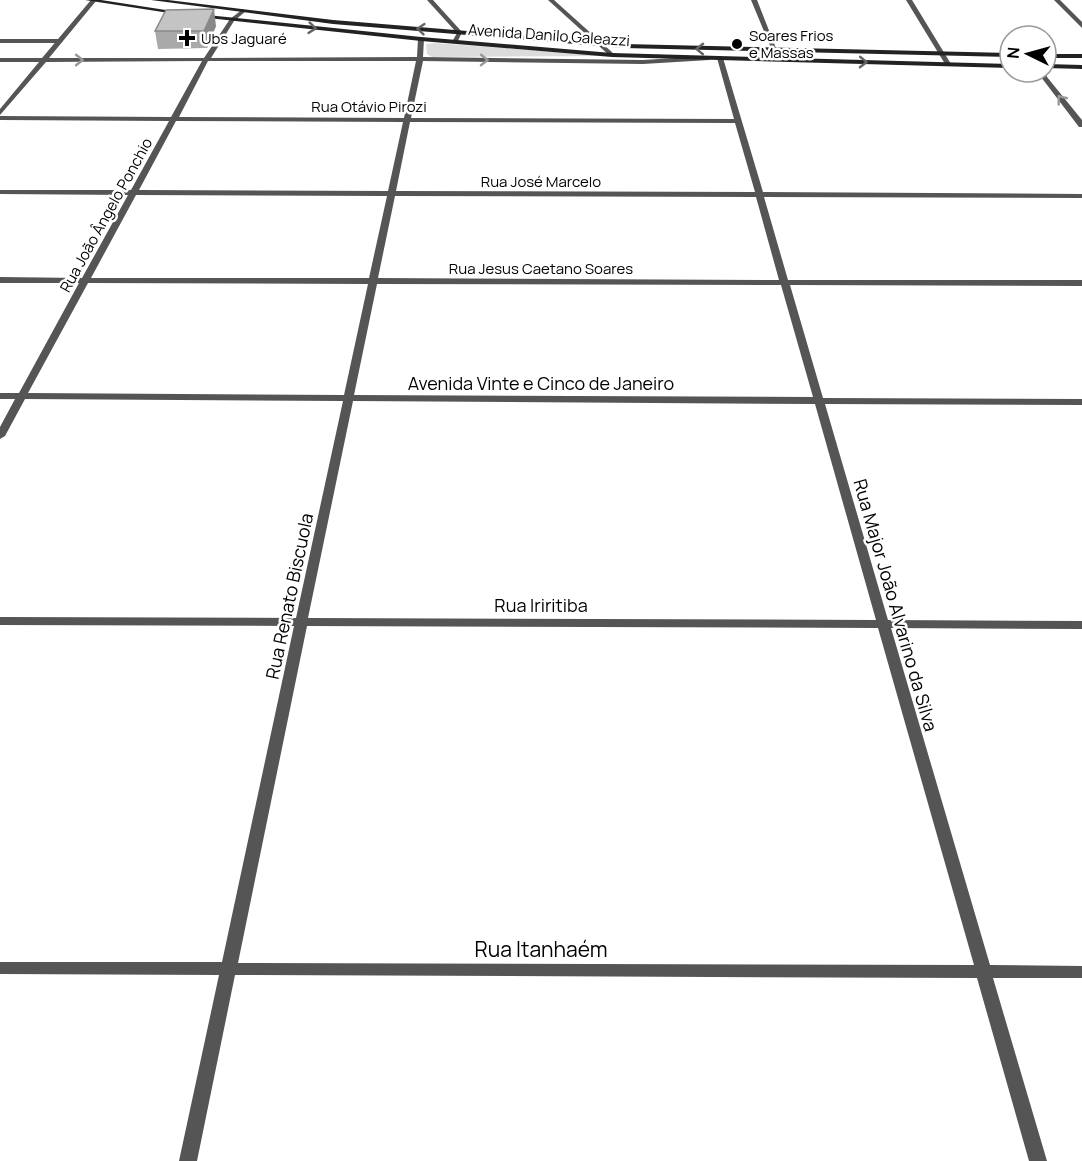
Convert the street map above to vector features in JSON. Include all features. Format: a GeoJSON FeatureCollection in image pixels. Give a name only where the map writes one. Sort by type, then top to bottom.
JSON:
{"type":"FeatureCollection","features":[{"type":"Feature","properties":{"kind":"main road","name":"Avenida Danilo Galeazzi"},"geometry":{"type":"LineString","coordinates":[[88,0],[232,20],[612,55],[998,66]]}},
{"type":"Feature","properties":{"kind":"main road","name":"Avenida Danilo Galeazzi"},"geometry":{"type":"LineString","coordinates":[[154,0],[460,33],[603,44],[775,51],[998,55]]}},
{"type":"Feature","properties":{"kind":"main road"},"geometry":{"type":"LineString","coordinates":[[1058,56],[1082,56]]}},
{"type":"Feature","properties":{"kind":"main road"},"geometry":{"type":"LineString","coordinates":[[1058,68],[1082,67]]}},
{"type":"Feature","properties":{"kind":"street"},"geometry":{"type":"LineString","coordinates":[[430,0],[460,33],[455,42]]}},
{"type":"Feature","properties":{"kind":"street"},"geometry":{"type":"LineString","coordinates":[[551,0],[603,44],[612,55]]}},
{"type":"Feature","properties":{"kind":"street"},"geometry":{"type":"LineString","coordinates":[[754,0],[778,60]]}},
{"type":"Feature","properties":{"kind":"street"},"geometry":{"type":"LineString","coordinates":[[909,0],[948,64]]}},
{"type":"Feature","properties":{"kind":"street"},"geometry":{"type":"LineString","coordinates":[[1057,0],[1082,26]]}},
{"type":"Feature","properties":{"kind":"street"},"geometry":{"type":"LineString","coordinates":[[0,113],[93,1]]}},
{"type":"Feature","properties":{"kind":"street","name":"Rua João Ângelo Ponchio"},"geometry":{"type":"LineString","coordinates":[[0,436],[207,60],[232,20],[243,11]]}},
{"type":"Feature","properties":{"kind":"street","name":"Rua Renato Biscuola"},"geometry":{"type":"LineString","coordinates":[[188,1161],[392,194],[420,59],[421,39]]}},
{"type":"Feature","properties":{"kind":"street"},"geometry":{"type":"LineString","coordinates":[[0,60],[420,59],[643,62],[715,58]]}},
{"type":"Feature","properties":{"kind":"street","name":"Rua Major João Alvarino da Silva"},"geometry":{"type":"LineString","coordinates":[[715,58],[739,121],[1038,1161]]}},
{"type":"Feature","properties":{"kind":"street"},"geometry":{"type":"LineString","coordinates":[[1050,84],[1081,124]]}},
{"type":"Feature","properties":{"kind":"street","name":"Rua Otávio Pirozi"},"geometry":{"type":"LineString","coordinates":[[0,118],[739,121]]}},
{"type":"Feature","properties":{"kind":"street","name":"Rua José Marcelo"},"geometry":{"type":"LineString","coordinates":[[0,192],[1082,196]]}},
{"type":"Feature","properties":{"kind":"street","name":"Rua Jesus Caetano Soares"},"geometry":{"type":"LineString","coordinates":[[0,280],[1082,283]]}},
{"type":"Feature","properties":{"kind":"street","name":"Avenida Vinte e Cinco de Janeiro"},"geometry":{"type":"LineString","coordinates":[[0,396],[1082,402]]}},
{"type":"Feature","properties":{"kind":"street","name":"Rua Iriritiba"},"geometry":{"type":"LineString","coordinates":[[0,621],[1082,625]]}},
{"type":"Feature","properties":{"kind":"street","name":"Rua Itanhaém"},"geometry":{"type":"LineString","coordinates":[[0,968],[1082,972]]}},
{"type":"Feature","properties":{"kind":"lane"},"geometry":{"type":"LineString","coordinates":[[0,41],[60,41]]}},
{"type":"Feature","properties":{"kind":"shaded area"},"geometry":{"type":"Polygon","coordinates":[[[426,44],[610,56],[432,57],[427,54],[426,44]]]}},
{"type":"Feature","properties":{"kind":"building"},"geometry":{"type":"Polygon","coordinates":[[[214,9],[204,31],[155,31],[166,10],[214,9]]]}},
{"type":"Feature","properties":{"kind":"place","name":"Ubs Jaguaré"},"geometry":{"type":"Point","coordinates":[187,38]}},
{"type":"Feature","properties":{"kind":"place","name":"Soares Frios e Massas"},"geometry":{"type":"Point","coordinates":[737,44]}}]}
